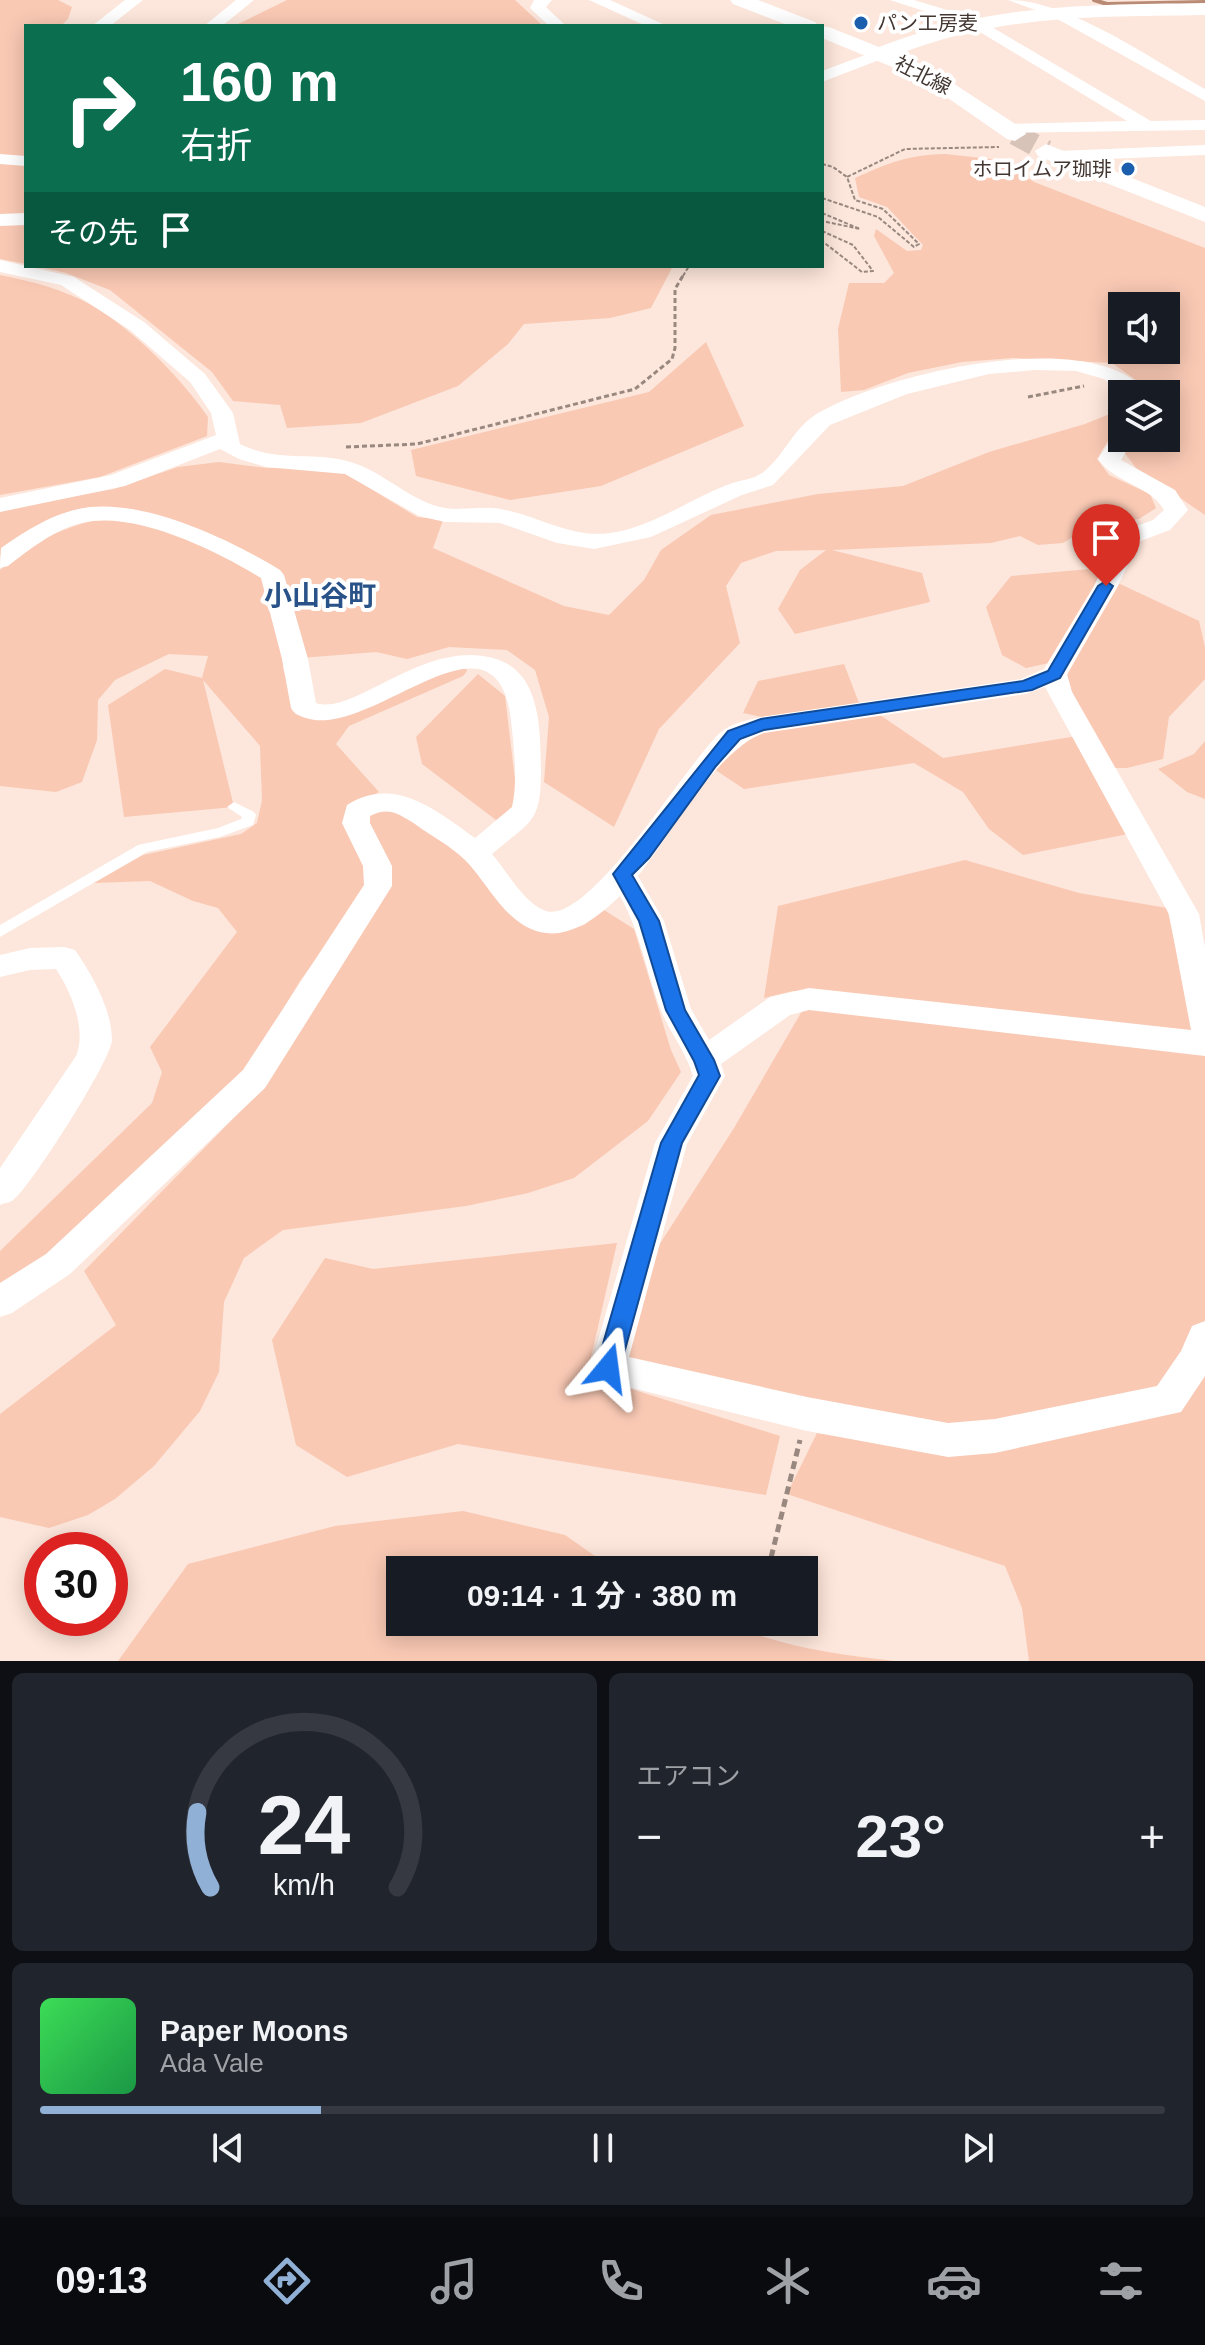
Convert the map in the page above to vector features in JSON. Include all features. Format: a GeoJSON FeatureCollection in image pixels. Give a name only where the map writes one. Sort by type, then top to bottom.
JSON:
{"type":"FeatureCollection","features":[{"type":"Feature","properties":{"kind":"street"},"geometry":{"type":"LineString","coordinates":[[103,24],[135,0]]}},
{"type":"Feature","properties":{"kind":"street"},"geometry":{"type":"LineString","coordinates":[[215,24],[246,0]]}},
{"type":"Feature","properties":{"kind":"street"},"geometry":{"type":"LineString","coordinates":[[544,0],[538,8],[556,24]]}},
{"type":"Feature","properties":{"kind":"street"},"geometry":{"type":"LineString","coordinates":[[597,0],[654,24]]}},
{"type":"Feature","properties":{"kind":"street"},"geometry":{"type":"LineString","coordinates":[[740,0],[803,24]]}},
{"type":"Feature","properties":{"kind":"street"},"geometry":{"type":"LineString","coordinates":[[898,0],[975,23],[1147,126]]}},
{"type":"Feature","properties":{"kind":"street"},"geometry":{"type":"LineString","coordinates":[[1016,0],[1057,13],[1205,96]]}},
{"type":"Feature","properties":{"kind":"street"},"geometry":{"type":"LineString","coordinates":[[824,76],[975,23],[1057,13],[1205,9]]}},
{"type":"Feature","properties":{"kind":"street","name":"社北線"},"geometry":{"type":"LineString","coordinates":[[824,32],[881,54],[945,85],[1010,137]]}},
{"type":"Feature","properties":{"kind":"street"},"geometry":{"type":"LineString","coordinates":[[1173,78],[1205,77]]}},
{"type":"Feature","properties":{"kind":"street"},"geometry":{"type":"LineString","coordinates":[[1010,137],[1147,126],[1205,125]]}},
{"type":"Feature","properties":{"kind":"street"},"geometry":{"type":"LineString","coordinates":[[1051,154],[1205,150]]}},
{"type":"Feature","properties":{"kind":"street"},"geometry":{"type":"LineString","coordinates":[[1051,154],[1205,215]]}},
{"type":"Feature","properties":{"kind":"street"},"geometry":{"type":"LineString","coordinates":[[0,159],[24,161]]}},
{"type":"Feature","properties":{"kind":"street"},"geometry":{"type":"LineString","coordinates":[[0,220],[24,219]]}},
{"type":"Feature","properties":{"kind":"street"},"geometry":{"type":"LineString","coordinates":[[0,266],[67,281],[137,326],[198,378],[222,413],[230,447],[243,455],[302,465],[339,464],[357,470],[380,486],[429,511],[498,515],[554,536],[599,541],[614,540],[679,518],[734,490],[771,477],[815,424],[843,410],[919,382],[977,368],[1009,366],[1099,370],[1118,380]]}},
{"type":"Feature","properties":{"kind":"street"},"geometry":{"type":"LineString","coordinates":[[0,505],[117,481],[226,439]]}},
{"type":"Feature","properties":{"kind":"street"},"geometry":{"type":"LineString","coordinates":[[0,1302],[58,1264],[254,1079],[378,886],[382,875],[380,865],[356,833],[357,812],[373,803],[396,801],[475,853],[510,899],[541,923],[559,924],[578,918],[642,854],[709,762],[734,735],[761,725],[1026,686],[1054,674],[1106,586],[1128,537],[1162,525],[1172,518],[1176,510],[1167,495],[1113,465],[1109,459],[1114,452]]}},
{"type":"Feature","properties":{"kind":"street"},"geometry":{"type":"LineString","coordinates":[[0,561],[56,524],[94,513],[153,523],[237,553],[272,575],[304,708],[315,714],[341,712],[450,661],[475,660],[503,670],[517,685],[522,706],[527,804],[524,812],[475,853]]}},
{"type":"Feature","properties":{"kind":"street"},"geometry":{"type":"LineString","coordinates":[[1054,674],[1059,692],[1184,914],[1205,1028]]}},
{"type":"Feature","properties":{"kind":"street"},"geometry":{"type":"LineString","coordinates":[[622,874],[649,921],[676,1010],[704,1060],[709,1076],[671,1143],[608,1368],[807,1414],[948,1440],[995,1436],[1168,1400],[1195,1361],[1205,1337]]}},
{"type":"Feature","properties":{"kind":"street"},"geometry":{"type":"LineString","coordinates":[[0,966],[51,956],[64,958],[72,967],[93,1023],[96,1040],[88,1063],[46,1132],[26,1163],[0,1191]]}},
{"type":"Feature","properties":{"kind":"street"},"geometry":{"type":"LineString","coordinates":[[704,1060],[781,1005],[809,999],[1205,1044]]}},
{"type":"Feature","properties":{"kind":"lane"},"geometry":{"type":"LineString","coordinates":[[0,932],[143,848],[220,832],[248,822],[249,815],[234,807]]}},
{"type":"Feature","properties":{"kind":"path"},"geometry":{"type":"LineString","coordinates":[[847,177],[905,149],[1010,137]]}},
{"type":"Feature","properties":{"kind":"path"},"geometry":{"type":"LineString","coordinates":[[824,165],[847,177],[855,200],[883,209],[918,246],[909,246],[878,217],[824,199]]}},
{"type":"Feature","properties":{"kind":"path"},"geometry":{"type":"LineString","coordinates":[[824,214],[860,228],[854,230],[824,222]]}},
{"type":"Feature","properties":{"kind":"path"},"geometry":{"type":"LineString","coordinates":[[824,232],[857,248],[865,255],[873,271],[862,272],[824,242]]}},
{"type":"Feature","properties":{"kind":"path"},"geometry":{"type":"LineString","coordinates":[[337,447],[417,444],[635,389],[672,359],[675,348],[675,289],[688,268]]}},
{"type":"Feature","properties":{"kind":"path"},"geometry":{"type":"LineString","coordinates":[[1028,397],[1108,388]]}},
{"type":"Feature","properties":{"kind":"path"},"geometry":{"type":"LineString","coordinates":[[772,1556],[807,1414]]}},
{"type":"Feature","properties":{"kind":"shaded area"},"geometry":{"type":"Polygon","coordinates":[[[0,0],[58,0],[72,7],[63,24],[24,24],[24,264],[0,259],[0,0]]]}},
{"type":"Feature","properties":{"kind":"shaded area"},"geometry":{"type":"Polygon","coordinates":[[[287,0],[515,0],[541,24],[238,24],[287,0]]]}},
{"type":"Feature","properties":{"kind":"shaded area"},"geometry":{"type":"Polygon","coordinates":[[[945,154],[1000,160],[1034,182],[1205,248],[1205,515],[1136,468],[1124,452],[1180,452],[1180,380],[1136,380],[1113,364],[1180,364],[1180,292],[1108,292],[1108,363],[1013,358],[962,362],[908,373],[864,390],[841,392],[838,329],[849,283],[884,283],[894,273],[874,236],[876,229],[907,251],[921,250],[923,245],[887,207],[859,197],[855,178],[920,156],[945,154]]]}},
{"type":"Feature","properties":{"kind":"shaded area"},"geometry":{"type":"Polygon","coordinates":[[[44,268],[672,268],[651,308],[610,318],[524,324],[508,344],[458,386],[361,423],[287,428],[280,405],[233,401],[212,372],[110,290],[44,268]]]}},
{"type":"Feature","properties":{"kind":"shaded area"},"geometry":{"type":"Polygon","coordinates":[[[0,275],[71,295],[125,328],[156,356],[197,402],[208,417],[207,436],[100,477],[0,495],[0,275]]]}},
{"type":"Feature","properties":{"kind":"shaded area"},"geometry":{"type":"Polygon","coordinates":[[[706,342],[744,426],[601,486],[510,500],[416,476],[411,450],[649,392],[706,342]]]}},
{"type":"Feature","properties":{"kind":"shaded area"},"geometry":{"type":"Polygon","coordinates":[[[1108,415],[1108,441],[1097,459],[1109,475],[1150,494],[1156,508],[1139,519],[1112,523],[1099,521],[1063,543],[1038,545],[1020,536],[991,543],[832,550],[922,573],[930,602],[795,634],[778,609],[800,570],[826,550],[776,551],[741,563],[726,586],[740,643],[659,729],[614,827],[544,782],[549,717],[535,670],[507,650],[449,647],[407,659],[376,652],[301,658],[275,574],[240,551],[107,511],[6,550],[0,556],[0,510],[114,489],[178,467],[219,462],[267,468],[338,469],[417,517],[443,520],[433,548],[564,606],[609,615],[644,580],[661,550],[711,515],[818,494],[903,486],[989,452],[1108,415]]]}},
{"type":"Feature","properties":{"kind":"shaded area"},"geometry":{"type":"Polygon","coordinates":[[[103,518],[149,525],[178,535],[266,576],[285,653],[283,668],[297,711],[302,717],[325,720],[347,714],[435,670],[466,667],[467,671],[463,676],[349,726],[336,744],[379,792],[356,804],[375,876],[300,981],[244,1074],[46,1260],[0,1289],[0,1251],[152,1103],[162,1072],[150,1047],[237,932],[218,908],[193,901],[150,881],[94,883],[143,855],[241,834],[257,823],[262,800],[260,746],[203,680],[234,807],[124,817],[108,705],[165,669],[202,678],[208,656],[169,654],[115,680],[98,700],[97,740],[82,782],[56,792],[0,786],[0,570],[23,551],[48,537],[103,518]]]}},
{"type":"Feature","properties":{"kind":"shaded area"},"geometry":{"type":"Polygon","coordinates":[[[1113,567],[1049,663],[1026,668],[1002,655],[986,607],[1011,576],[1113,567]]]}},
{"type":"Feature","properties":{"kind":"shaded area"},"geometry":{"type":"Polygon","coordinates":[[[1118,583],[1199,621],[1205,647],[1205,679],[1169,717],[1163,759],[1127,768],[1113,768],[1065,679],[1118,583]]]}},
{"type":"Feature","properties":{"kind":"shaded area"},"geometry":{"type":"Polygon","coordinates":[[[844,664],[859,703],[762,717],[743,713],[758,681],[844,664]]]}},
{"type":"Feature","properties":{"kind":"shaded area"},"geometry":{"type":"Polygon","coordinates":[[[478,674],[505,696],[518,805],[496,820],[422,764],[416,737],[478,674]]]}},
{"type":"Feature","properties":{"kind":"shaded area"},"geometry":{"type":"Polygon","coordinates":[[[880,715],[943,758],[1083,735],[1128,834],[1023,855],[989,829],[963,792],[914,763],[744,789],[714,769],[758,732],[880,715]]]}},
{"type":"Feature","properties":{"kind":"shaded area"},"geometry":{"type":"Polygon","coordinates":[[[1205,741],[1205,799],[1187,792],[1158,769],[1194,754],[1205,741]]]}},
{"type":"Feature","properties":{"kind":"shaded area"},"geometry":{"type":"Polygon","coordinates":[[[395,805],[467,857],[500,904],[537,931],[560,932],[584,925],[604,910],[634,929],[671,1050],[681,1072],[648,1121],[574,1178],[528,1193],[466,1206],[283,1230],[244,1258],[224,1302],[219,1372],[200,1411],[154,1466],[115,1499],[88,1515],[49,1528],[0,1517],[0,1414],[116,1325],[84,1271],[264,1087],[383,888],[365,813],[395,805]]]}},
{"type":"Feature","properties":{"kind":"shaded area"},"geometry":{"type":"Polygon","coordinates":[[[965,860],[1079,893],[1167,908],[1195,1034],[793,991],[764,998],[778,906],[965,860]]]}},
{"type":"Feature","properties":{"kind":"shaded area"},"geometry":{"type":"Polygon","coordinates":[[[809,999],[1205,1044],[1205,1661],[1029,1661],[1022,1608],[1005,1566],[787,1494],[817,1433],[962,1452],[948,1440],[625,1359],[656,1250],[734,1128],[809,999]]]}},
{"type":"Feature","properties":{"kind":"shaded area"},"geometry":{"type":"Polygon","coordinates":[[[617,1243],[587,1375],[780,1436],[766,1495],[458,1444],[347,1477],[296,1445],[272,1340],[325,1258],[373,1269],[617,1243]]]}},
{"type":"Feature","properties":{"kind":"shaded area"},"geometry":{"type":"Polygon","coordinates":[[[463,1511],[565,1535],[595,1556],[386,1556],[386,1636],[760,1636],[808,1648],[895,1661],[118,1661],[188,1564],[335,1526],[463,1511]]]}},
{"type":"Feature","properties":{"kind":"waterway"},"geometry":{"type":"LineString","coordinates":[[1094,0],[1107,4],[1205,2]]}},
{"type":"Feature","properties":{"kind":"tunnel"},"geometry":{"type":"LineString","coordinates":[[1015,134],[1046,151]]}},
{"type":"Feature","properties":{"kind":"place","name":"パン工房麦"},"geometry":{"type":"Point","coordinates":[861,23]}},
{"type":"Feature","properties":{"kind":"place","name":"ホロイムア珈琲"},"geometry":{"type":"Point","coordinates":[1128,169]}},
{"type":"Feature","properties":{"kind":"district","name":"小山谷町"},"geometry":{"type":"Point","coordinates":[320,595]}},
{"type":"Feature","properties":{"kind":"route"},"geometry":{"type":"LineString","coordinates":[[608,1368],[671,1143],[709,1076],[704,1060],[676,1010],[649,921],[622,874],[642,854],[709,762],[734,735],[761,725],[1026,686],[1054,674],[1106,586]]}}]}
